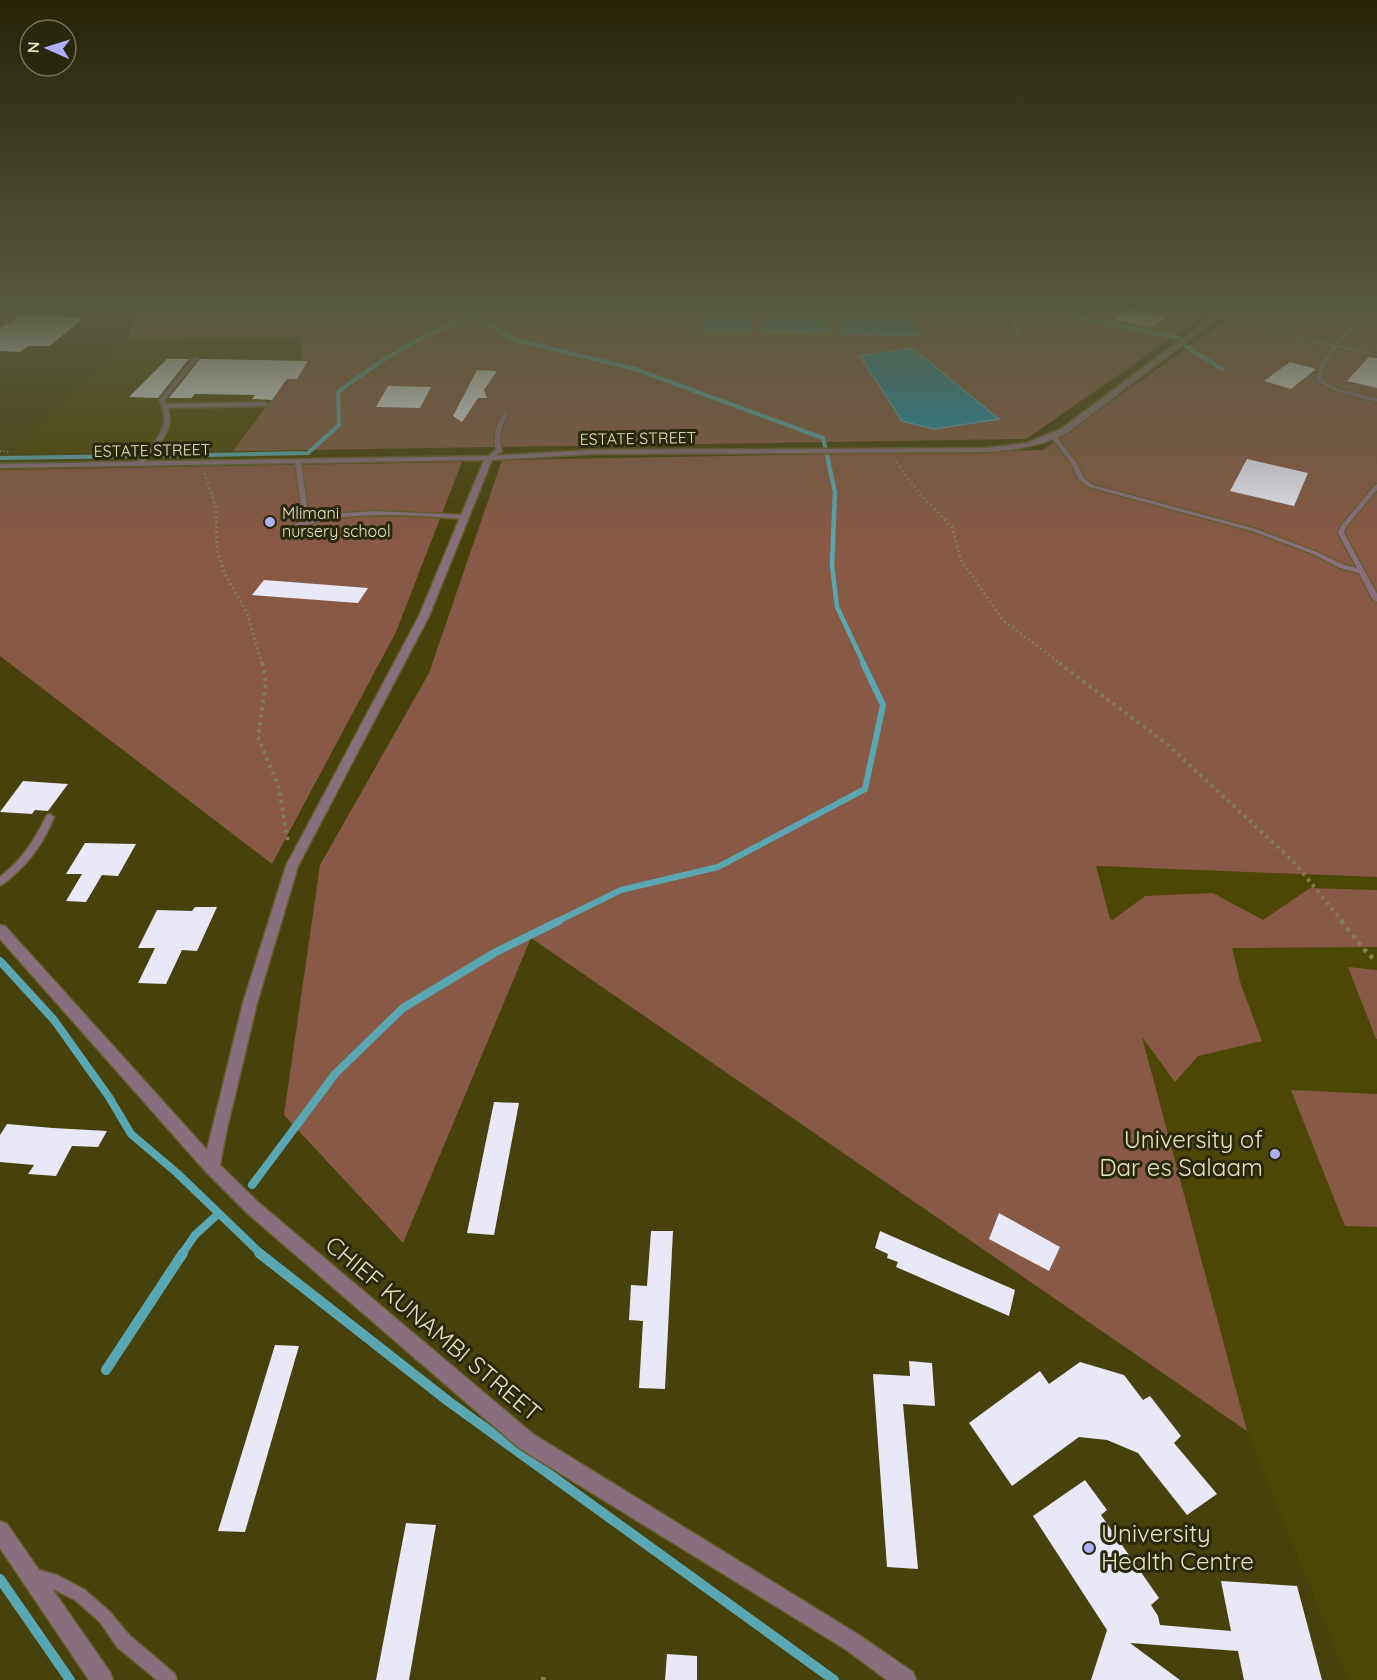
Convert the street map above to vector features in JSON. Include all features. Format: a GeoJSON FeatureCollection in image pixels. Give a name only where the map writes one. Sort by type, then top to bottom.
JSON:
{"type":"FeatureCollection","features":[{"type":"Feature","properties":{"kind":"street","name":"ESTATE STREET"},"geometry":{"type":"LineString","coordinates":[[0,466],[489,458],[591,452],[987,450],[1019,447],[1054,437],[1125,384]]}},
{"type":"Feature","properties":{"kind":"street"},"geometry":{"type":"LineString","coordinates":[[212,1167],[218,1133],[250,1003],[292,866],[424,616],[489,458]]}},
{"type":"Feature","properties":{"kind":"street","name":"CHIEF KUNAMBI STREET"},"geometry":{"type":"LineString","coordinates":[[0,930],[212,1167],[253,1208],[526,1441],[852,1642],[905,1680]]}},
{"type":"Feature","properties":{"kind":"street"},"geometry":{"type":"LineString","coordinates":[[0,1531],[102,1680]]}},
{"type":"Feature","properties":{"kind":"lane"},"geometry":{"type":"LineString","coordinates":[[139,464],[163,433],[167,423],[167,412],[162,400],[174,384]]}},
{"type":"Feature","properties":{"kind":"lane"},"geometry":{"type":"LineString","coordinates":[[1326,384],[1337,390],[1377,400]]}},
{"type":"Feature","properties":{"kind":"lane"},"geometry":{"type":"LineString","coordinates":[[164,406],[265,404]]}},
{"type":"Feature","properties":{"kind":"lane"},"geometry":{"type":"LineString","coordinates":[[489,458],[499,452],[496,443],[498,427],[506,413]]}},
{"type":"Feature","properties":{"kind":"lane"},"geometry":{"type":"LineString","coordinates":[[1054,437],[1074,463],[1081,479],[1091,486],[1254,530],[1315,553],[1342,567],[1360,571]]}},
{"type":"Feature","properties":{"kind":"lane"},"geometry":{"type":"LineString","coordinates":[[298,462],[305,513]]}},
{"type":"Feature","properties":{"kind":"lane"},"geometry":{"type":"LineString","coordinates":[[1377,486],[1343,527],[1341,533],[1377,600]]}},
{"type":"Feature","properties":{"kind":"lane"},"geometry":{"type":"LineString","coordinates":[[287,530],[331,518],[357,515],[425,514],[465,517]]}},
{"type":"Feature","properties":{"kind":"lane"},"geometry":{"type":"LineString","coordinates":[[0,882],[36,847],[50,817]]}},
{"type":"Feature","properties":{"kind":"lane"},"geometry":{"type":"LineString","coordinates":[[30,1575],[57,1583],[80,1595],[105,1617],[123,1641],[169,1680]]}},
{"type":"Feature","properties":{"kind":"path"},"geometry":{"type":"LineString","coordinates":[[887,449],[919,493],[952,527],[961,560],[1003,620],[1167,744],[1293,861],[1377,961]]}},
{"type":"Feature","properties":{"kind":"path"},"geometry":{"type":"LineString","coordinates":[[200,463],[216,507],[217,550],[224,572],[248,613],[262,664],[266,682],[258,736],[279,788],[292,866]]}},
{"type":"Feature","properties":{"kind":"path"},"geometry":{"type":"LineString","coordinates":[[541,1680],[545,1678],[550,1680]]}},
{"type":"Feature","properties":{"kind":"shaded area"},"geometry":{"type":"Polygon","coordinates":[[[82,384],[284,384],[233,451],[12,454],[82,384]]]}},
{"type":"Feature","properties":{"kind":"shaded area"},"geometry":{"type":"Polygon","coordinates":[[[283,384],[1105,384],[1026,439],[233,451],[283,384]]]}},
{"type":"Feature","properties":{"kind":"shaded area"},"geometry":{"type":"Polygon","coordinates":[[[1135,384],[1377,384],[1377,877],[1096,866],[1110,919],[1113,920],[1145,896],[1213,893],[1263,920],[1310,888],[1377,890],[1377,947],[1232,948],[1241,985],[1262,1041],[1198,1056],[1175,1082],[1142,1037],[1247,1431],[531,938],[403,1243],[284,1115],[320,865],[429,673],[502,460],[1043,450],[1135,384]]]}},
{"type":"Feature","properties":{"kind":"shaded area"},"geometry":{"type":"Polygon","coordinates":[[[462,462],[396,632],[272,864],[0,656],[0,470],[462,462]]]}},
{"type":"Feature","properties":{"kind":"shaded area","name":"University of Dar es Salaam"},"geometry":{"type":"Polygon","coordinates":[[[1096,866],[1377,877],[1377,1680],[1348,1680],[1247,1431],[1096,866]]]}},
{"type":"Feature","properties":{"kind":"shaded area"},"geometry":{"type":"Polygon","coordinates":[[[1348,967],[1377,970],[1377,1039],[1376,1039],[1348,967]]]}},
{"type":"Feature","properties":{"kind":"shaded area"},"geometry":{"type":"Polygon","coordinates":[[[1291,1090],[1377,1094],[1377,1227],[1345,1226],[1291,1090]]]}},
{"type":"Feature","properties":{"kind":"water"},"geometry":{"type":"Polygon","coordinates":[[[878,384],[957,384],[999,419],[934,429],[902,421],[878,384]]]}},
{"type":"Feature","properties":{"kind":"building"},"geometry":{"type":"Polygon","coordinates":[[[142,384],[169,384],[158,398],[129,397],[142,384]]]}},
{"type":"Feature","properties":{"kind":"building"},"geometry":{"type":"Polygon","coordinates":[[[180,384],[283,384],[272,400],[252,399],[255,395],[195,394],[191,398],[169,398],[180,384]]]}},
{"type":"Feature","properties":{"kind":"building"},"geometry":{"type":"Polygon","coordinates":[[[469,384],[488,384],[484,390],[487,398],[478,398],[462,422],[453,416],[469,384]]]}},
{"type":"Feature","properties":{"kind":"building"},"geometry":{"type":"Polygon","coordinates":[[[1275,384],[1297,384],[1291,389],[1275,384]]]}},
{"type":"Feature","properties":{"kind":"building"},"geometry":{"type":"Polygon","coordinates":[[[1362,384],[1377,384],[1377,388],[1362,384]]]}},
{"type":"Feature","properties":{"kind":"building"},"geometry":{"type":"Polygon","coordinates":[[[388,386],[431,387],[420,408],[376,407],[388,386]]]}},
{"type":"Feature","properties":{"kind":"building"},"geometry":{"type":"Polygon","coordinates":[[[1247,459],[1308,473],[1294,506],[1230,491],[1247,459]]]}},
{"type":"Feature","properties":{"kind":"building"},"geometry":{"type":"Polygon","coordinates":[[[264,580],[368,588],[358,603],[252,595],[264,580]]]}},
{"type":"Feature","properties":{"kind":"building"},"geometry":{"type":"Polygon","coordinates":[[[23,781],[68,784],[48,811],[35,810],[32,814],[0,812],[23,781]]]}},
{"type":"Feature","properties":{"kind":"building"},"geometry":{"type":"Polygon","coordinates":[[[85,843],[136,844],[118,876],[102,875],[86,902],[66,901],[82,874],[66,874],[85,843]]]}},
{"type":"Feature","properties":{"kind":"building"},"geometry":{"type":"Polygon","coordinates":[[[195,907],[217,907],[197,951],[182,950],[166,984],[138,983],[155,948],[138,948],[157,910],[192,911],[195,907]]]}},
{"type":"Feature","properties":{"kind":"building"},"geometry":{"type":"Polygon","coordinates":[[[494,1102],[519,1103],[494,1235],[467,1233],[494,1102]]]}},
{"type":"Feature","properties":{"kind":"building"},"geometry":{"type":"Polygon","coordinates":[[[7,1124],[107,1131],[98,1147],[72,1146],[56,1176],[28,1174],[34,1165],[0,1162],[0,1135],[7,1124]]]}},
{"type":"Feature","properties":{"kind":"building"},"geometry":{"type":"Polygon","coordinates":[[[999,1213],[1060,1247],[1049,1271],[989,1239],[999,1213]]]}},
{"type":"Feature","properties":{"kind":"building"},"geometry":{"type":"Polygon","coordinates":[[[651,1231],[673,1231],[665,1389],[639,1388],[643,1321],[629,1320],[631,1285],[647,1286],[651,1231]]]}},
{"type":"Feature","properties":{"kind":"building"},"geometry":{"type":"Polygon","coordinates":[[[880,1231],[1015,1290],[1009,1316],[896,1267],[898,1262],[887,1258],[888,1254],[875,1248],[880,1231]]]}},
{"type":"Feature","properties":{"kind":"building"},"geometry":{"type":"Polygon","coordinates":[[[275,1345],[299,1346],[245,1532],[218,1531],[275,1345]]]}},
{"type":"Feature","properties":{"kind":"building"},"geometry":{"type":"Polygon","coordinates":[[[909,1361],[932,1363],[935,1406],[903,1404],[918,1569],[887,1567],[873,1374],[910,1376],[909,1361]]]}},
{"type":"Feature","properties":{"kind":"building"},"geometry":{"type":"Polygon","coordinates":[[[1080,1362],[1124,1375],[1143,1400],[1150,1396],[1181,1436],[1174,1443],[1217,1494],[1187,1515],[1138,1453],[1107,1440],[1079,1437],[1012,1486],[969,1423],[1040,1371],[1049,1384],[1080,1362]]]}},
{"type":"Feature","properties":{"kind":"building","name":"University Health Centre"},"geometry":{"type":"Polygon","coordinates":[[[1085,1480],[1107,1510],[1101,1515],[1159,1598],[1151,1605],[1158,1616],[1160,1625],[1231,1631],[1221,1581],[1297,1586],[1322,1680],[1244,1680],[1238,1651],[1130,1643],[1180,1680],[1091,1680],[1107,1630],[1033,1516],[1085,1480]]]}},
{"type":"Feature","properties":{"kind":"building"},"geometry":{"type":"Polygon","coordinates":[[[406,1523],[436,1525],[409,1680],[376,1680],[406,1523]]]}},
{"type":"Feature","properties":{"kind":"building"},"geometry":{"type":"Polygon","coordinates":[[[667,1654],[697,1656],[697,1680],[665,1680],[667,1654]]]}},
{"type":"Feature","properties":{"kind":"waterway"},"geometry":{"type":"LineString","coordinates":[[157,456],[308,453],[339,425],[338,392],[349,384]]}},
{"type":"Feature","properties":{"kind":"waterway"},"geometry":{"type":"LineString","coordinates":[[677,384],[823,438],[829,463]]}},
{"type":"Feature","properties":{"kind":"waterway"},"geometry":{"type":"LineString","coordinates":[[0,458],[141,456]]}},
{"type":"Feature","properties":{"kind":"waterway"},"geometry":{"type":"LineString","coordinates":[[828,461],[835,492],[832,565],[837,607],[864,664]]}},
{"type":"Feature","properties":{"kind":"waterway"},"geometry":{"type":"LineString","coordinates":[[556,922],[621,890],[718,867],[865,789],[883,705],[863,663]]}},
{"type":"Feature","properties":{"kind":"waterway"},"geometry":{"type":"LineString","coordinates":[[252,1185],[335,1074],[403,1008],[496,952],[559,921]]}},
{"type":"Feature","properties":{"kind":"waterway"},"geometry":{"type":"LineString","coordinates":[[0,961],[54,1020],[109,1097],[131,1134],[177,1173],[261,1254]]}},
{"type":"Feature","properties":{"kind":"waterway"},"geometry":{"type":"LineString","coordinates":[[182,1254],[195,1235],[218,1214]]}},
{"type":"Feature","properties":{"kind":"waterway"},"geometry":{"type":"LineString","coordinates":[[106,1370],[183,1253]]}},
{"type":"Feature","properties":{"kind":"waterway"},"geometry":{"type":"LineString","coordinates":[[259,1253],[448,1401],[834,1680]]}},
{"type":"Feature","properties":{"kind":"waterway"},"geometry":{"type":"LineString","coordinates":[[0,1579],[70,1680]]}},
{"type":"Feature","properties":{"kind":"place","name":"Mlimani nursery school"},"geometry":{"type":"Point","coordinates":[270,522]}},
{"type":"Feature","properties":{"kind":"place","name":"University of Dar es Salaam"},"geometry":{"type":"Point","coordinates":[1275,1154]}},
{"type":"Feature","properties":{"kind":"place","name":"University Health Centre"},"geometry":{"type":"Point","coordinates":[1089,1548]}}]}
